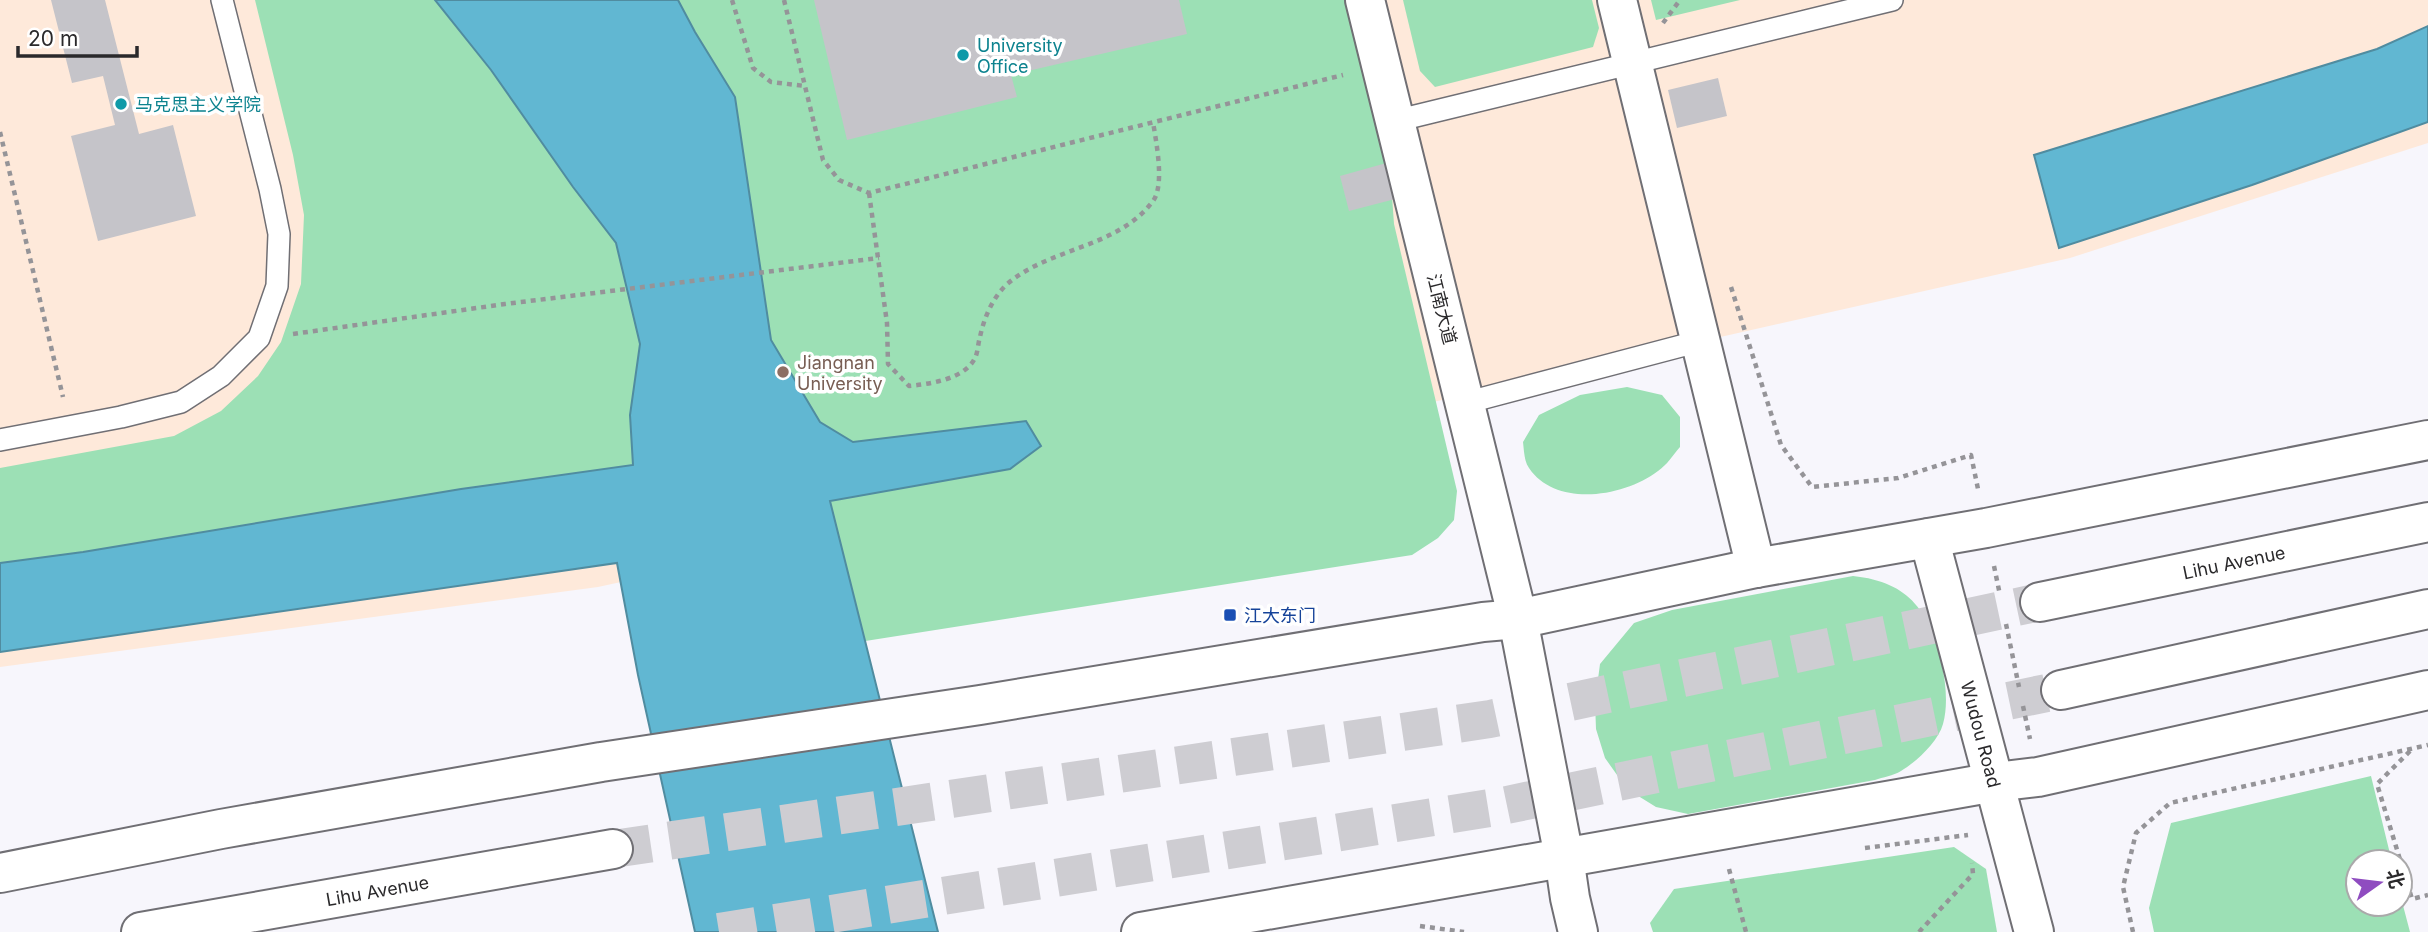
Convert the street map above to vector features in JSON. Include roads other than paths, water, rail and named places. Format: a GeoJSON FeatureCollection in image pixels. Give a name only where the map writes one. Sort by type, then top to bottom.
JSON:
{"type":"FeatureCollection","features":[{"type":"Feature","properties":{"kind":"main road","name":"江南大道"},"geometry":{"type":"LineString","coordinates":[[1365,0],[1518,618]]}},
{"type":"Feature","properties":{"kind":"main road"},"geometry":{"type":"LineString","coordinates":[[1617,0],[1756,568]]}},
{"type":"Feature","properties":{"kind":"main road"},"geometry":{"type":"LineString","coordinates":[[0,873],[221,829],[601,762],[980,705],[1483,621],[1518,618],[1756,568],[1986,528],[2428,440]]}},
{"type":"Feature","properties":{"kind":"main road","name":"Lihu Avenue"},"geometry":{"type":"LineString","coordinates":[[2040,602],[2428,522]]}},
{"type":"Feature","properties":{"kind":"main road","name":"Wudou Road"},"geometry":{"type":"LineString","coordinates":[[1929,538],[2034,932]]}},
{"type":"Feature","properties":{"kind":"main road"},"geometry":{"type":"LineString","coordinates":[[2061,690],[2428,609]]}},
{"type":"Feature","properties":{"kind":"main road"},"geometry":{"type":"LineString","coordinates":[[1518,618],[1578,932]]}},
{"type":"Feature","properties":{"kind":"main road"},"geometry":{"type":"LineString","coordinates":[[1141,932],[1995,782],[2038,777],[2428,690]]}},
{"type":"Feature","properties":{"kind":"main road","name":"Lihu Avenue"},"geometry":{"type":"LineString","coordinates":[[141,932],[613,849]]}},
{"type":"Feature","properties":{"kind":"lane"},"geometry":{"type":"LineString","coordinates":[[0,440],[180,402],[221,376],[259,338],[278,286],[279,234],[222,0]]}},
{"type":"Feature","properties":{"kind":"lane"},"geometry":{"type":"LineString","coordinates":[[1395,121],[1892,0]]}},
{"type":"Feature","properties":{"kind":"lane"},"geometry":{"type":"LineString","coordinates":[[1465,403],[1700,341]]}},
{"type":"Feature","properties":{"kind":"water"},"geometry":{"type":"Polygon","coordinates":[[[435,0],[678,0],[735,97],[771,340],[820,422],[853,442],[1026,421],[1041,446],[1010,469],[830,501],[938,932],[695,932],[638,675],[617,563],[0,652],[0,563],[83,552],[461,489],[633,465],[630,415],[640,344],[616,243],[491,70],[435,0]]]}},
{"type":"Feature","properties":{"kind":"water"},"geometry":{"type":"Polygon","coordinates":[[[2428,26],[2428,122],[2252,185],[2059,248],[2034,155],[2377,49],[2428,26]]]}},
{"type":"Feature","properties":{"kind":"tunnel"},"geometry":{"type":"LineString","coordinates":[[613,849],[1490,719],[2040,602]]}},
{"type":"Feature","properties":{"kind":"tunnel"},"geometry":{"type":"LineString","coordinates":[[719,932],[1502,806],[2061,690]]}},
{"type":"Feature","properties":{"kind":"place","name":"University Office"},"geometry":{"type":"Point","coordinates":[963,55]}},
{"type":"Feature","properties":{"kind":"place","name":"马克思主义学院"},"geometry":{"type":"Point","coordinates":[121,104]}},
{"type":"Feature","properties":{"kind":"place","name":"Jiangnan University"},"geometry":{"type":"Point","coordinates":[783,372]}},
{"type":"Feature","properties":{"kind":"place","name":"江大东门"},"geometry":{"type":"Point","coordinates":[1230,615]}}]}
